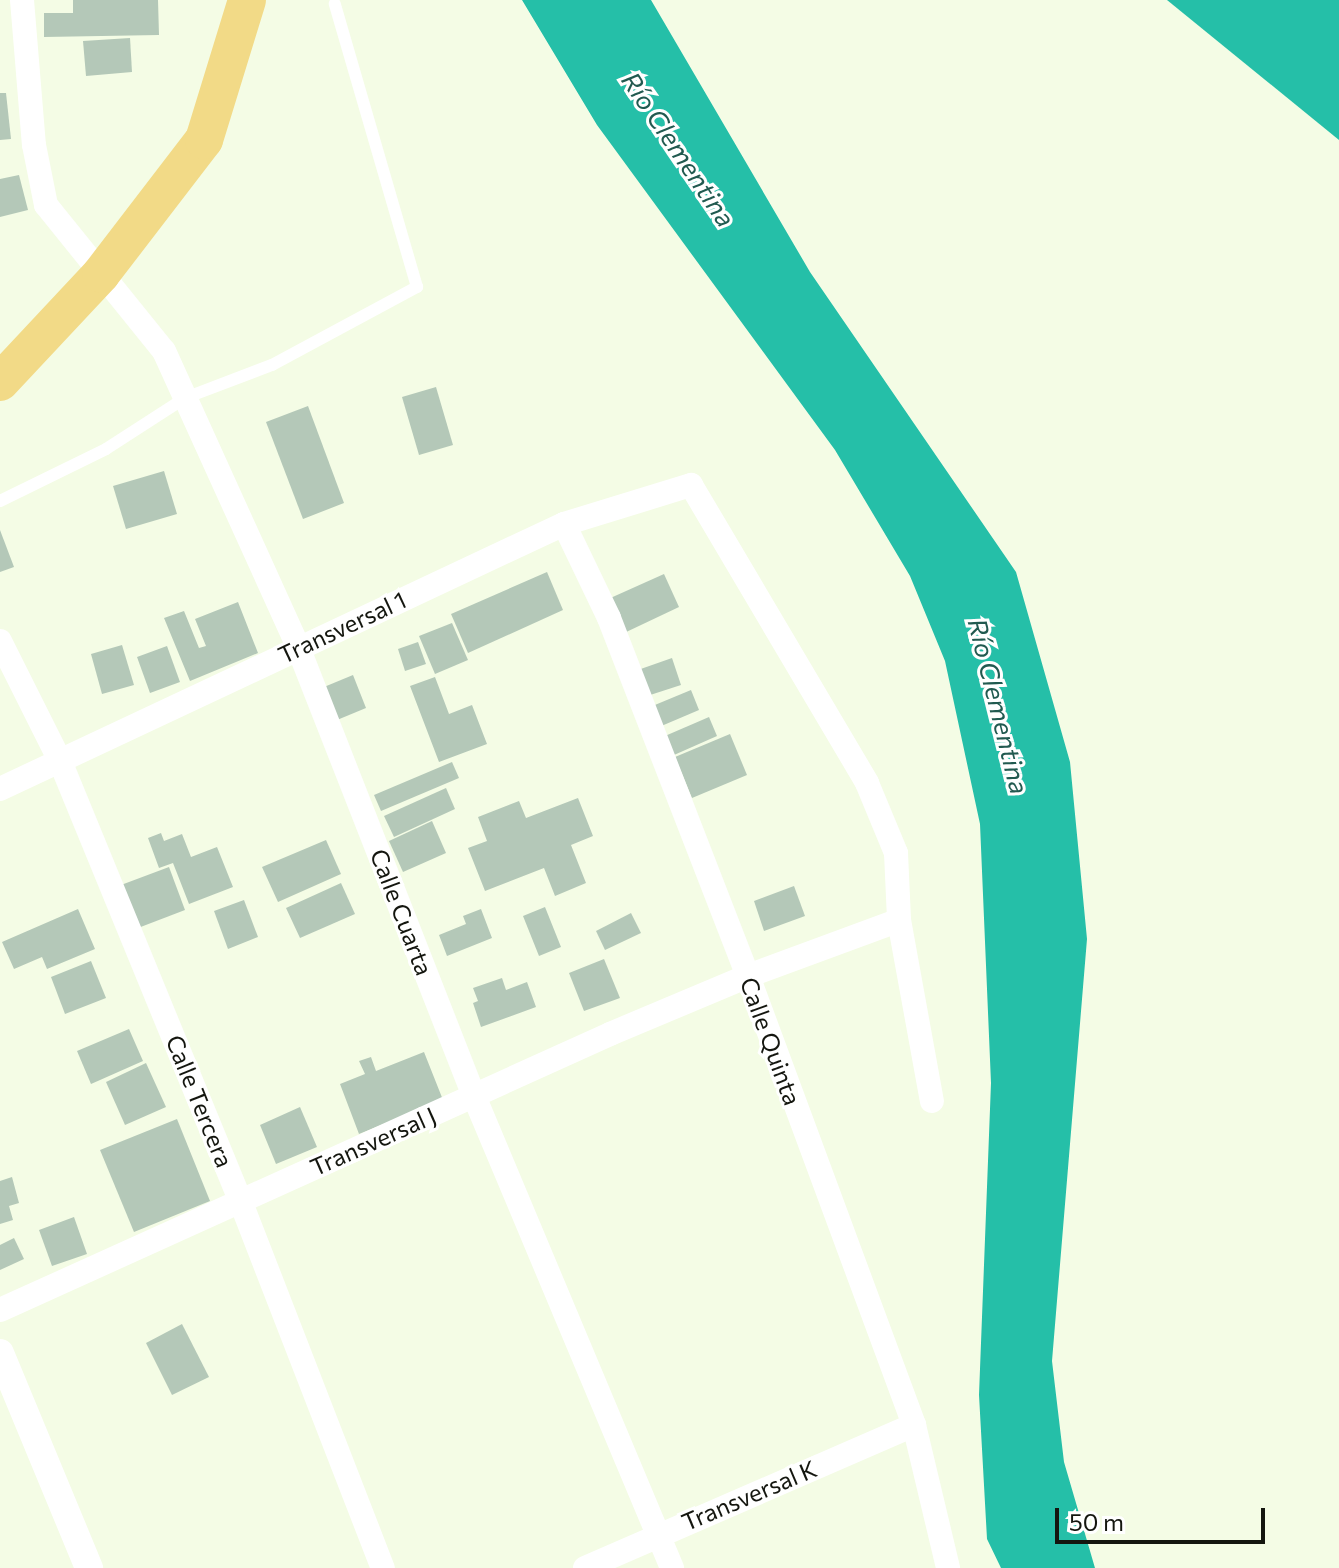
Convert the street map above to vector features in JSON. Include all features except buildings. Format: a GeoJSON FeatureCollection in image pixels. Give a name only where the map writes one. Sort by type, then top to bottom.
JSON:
{"type":"FeatureCollection","features":[{"type":"Feature","properties":{"kind":"highway"},"geometry":{"type":"LineString","coordinates":[[0,382],[101,274],[204,140],[247,0]]}},
{"type":"Feature","properties":{"kind":"street","name":"Calle Cuarta"},"geometry":{"type":"LineString","coordinates":[[22,0],[34,145],[46,205],[164,351],[298,647],[474,1096],[672,1568]]}},
{"type":"Feature","properties":{"kind":"street","name":"Transversal 1"},"geometry":{"type":"LineString","coordinates":[[0,789],[564,524],[691,485],[867,783],[896,853],[899,920]]}},
{"type":"Feature","properties":{"kind":"street","name":"Calle Quinta"},"geometry":{"type":"LineString","coordinates":[[564,524],[609,618],[748,976],[914,1425],[948,1568]]}},
{"type":"Feature","properties":{"kind":"street","name":"Calle Tercera"},"geometry":{"type":"LineString","coordinates":[[0,641],[60,761],[240,1200],[383,1568]]}},
{"type":"Feature","properties":{"kind":"street","name":"Transversal J"},"geometry":{"type":"LineString","coordinates":[[0,1310],[240,1200],[748,976],[899,920]]}},
{"type":"Feature","properties":{"kind":"street"},"geometry":{"type":"LineString","coordinates":[[899,920],[932,1101]]}},
{"type":"Feature","properties":{"kind":"street"},"geometry":{"type":"LineString","coordinates":[[0,1353],[89,1568]]}},
{"type":"Feature","properties":{"kind":"street","name":"Transversal K"},"geometry":{"type":"LineString","coordinates":[[585,1568],[914,1425]]}},
{"type":"Feature","properties":{"kind":"lane"},"geometry":{"type":"LineString","coordinates":[[0,501],[106,449],[185,398],[272,365],[417,287],[335,4]]}},
{"type":"Feature","properties":{"kind":"water","name":"Río Clementina"},"geometry":{"type":"Polygon","coordinates":[[[522,0],[651,0],[810,272],[1016,572],[1070,762],[1087,939],[1052,1361],[1064,1462],[1095,1568],[1001,1568],[987,1539],[979,1395],[991,1083],[980,824],[945,661],[910,576],[835,450],[597,125],[522,0]]]}},
{"type":"Feature","properties":{"kind":"water"},"geometry":{"type":"Polygon","coordinates":[[[1167,0],[1339,0],[1339,140],[1167,0]]]}}]}
